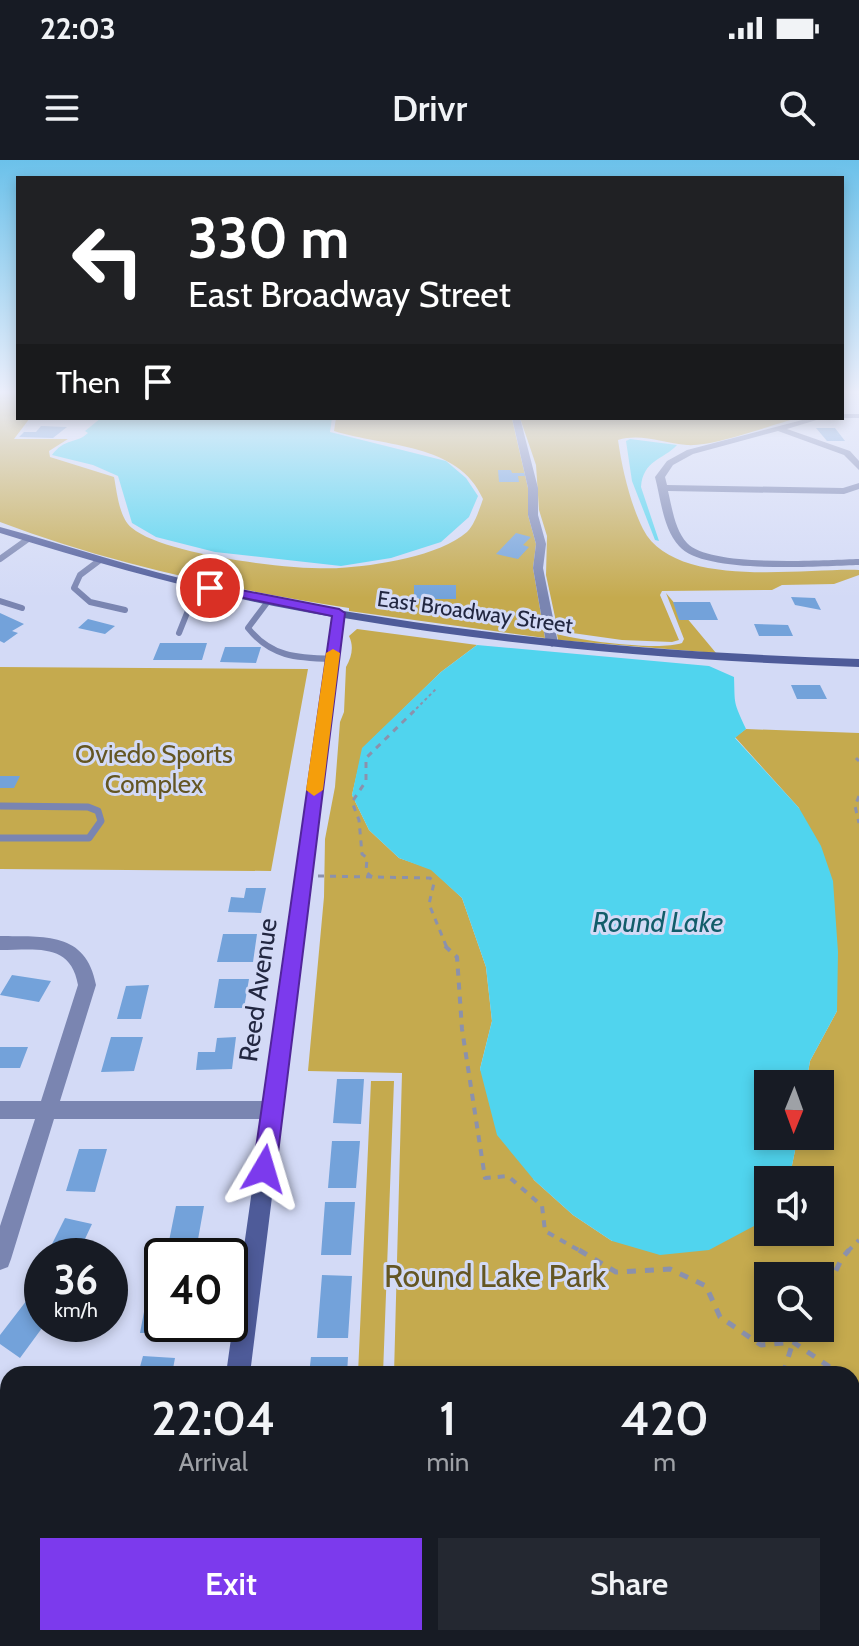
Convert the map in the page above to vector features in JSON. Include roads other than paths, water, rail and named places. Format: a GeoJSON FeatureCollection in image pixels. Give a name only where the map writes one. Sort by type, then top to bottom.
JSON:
{"type":"FeatureCollection","features":[{"type":"Feature","properties":{"kind":"main road","name":"East Broadway Street"},"geometry":{"type":"LineString","coordinates":[[0,530],[210,588],[339,613],[552,643],[691,655],[859,663]]}},
{"type":"Feature","properties":{"kind":"main road","name":"Reed Avenue"},"geometry":{"type":"LineString","coordinates":[[239,1366],[339,613]]}},
{"type":"Feature","properties":{"kind":"street"},"geometry":{"type":"LineString","coordinates":[[526,459],[533,488],[533,515],[541,544],[538,568],[552,643]]}},
{"type":"Feature","properties":{"kind":"street"},"geometry":{"type":"LineString","coordinates":[[676,459],[660,477],[678,537],[686,549],[704,558],[731,562],[859,562]]}},
{"type":"Feature","properties":{"kind":"street"},"geometry":{"type":"LineString","coordinates":[[663,488],[844,491],[859,486]]}},
{"type":"Feature","properties":{"kind":"street"},"geometry":{"type":"LineString","coordinates":[[0,943],[45,944],[70,949],[86,968],[87,985],[0,1259]]}},
{"type":"Feature","properties":{"kind":"street"},"geometry":{"type":"LineString","coordinates":[[0,1110],[272,1110]]}},
{"type":"Feature","properties":{"kind":"lane"},"geometry":{"type":"LineString","coordinates":[[0,558],[28,539]]}},
{"type":"Feature","properties":{"kind":"lane"},"geometry":{"type":"LineString","coordinates":[[100,560],[80,575],[74,588],[88,603],[125,610]]}},
{"type":"Feature","properties":{"kind":"lane"},"geometry":{"type":"LineString","coordinates":[[179,633],[191,603],[210,588]]}},
{"type":"Feature","properties":{"kind":"lane"},"geometry":{"type":"LineString","coordinates":[[269,600],[248,628],[254,637],[284,658],[332,659]]}},
{"type":"Feature","properties":{"kind":"lane"},"geometry":{"type":"LineString","coordinates":[[0,601],[22,608]]}},
{"type":"Feature","properties":{"kind":"lane"},"geometry":{"type":"LineString","coordinates":[[0,806],[88,807],[98,811],[101,821],[89,838],[0,838]]}},
{"type":"Feature","properties":{"kind":"water"},"geometry":{"type":"Polygon","coordinates":[[[70,459],[439,459],[446,461],[466,478],[478,496],[469,517],[441,542],[391,558],[341,566],[215,552],[156,537],[132,523],[118,476],[70,459]]]}},
{"type":"Feature","properties":{"kind":"water"},"geometry":{"type":"Polygon","coordinates":[[[629,459],[658,459],[646,471],[641,487],[659,541],[655,540],[632,481],[629,459]]]}},
{"type":"Feature","properties":{"kind":"water","name":"Round Lake"},"geometry":{"type":"Polygon","coordinates":[[[477,645],[709,666],[734,677],[736,703],[746,729],[735,738],[799,808],[821,846],[833,881],[838,952],[837,1011],[810,1061],[808,1070],[754,1070],[754,1150],[795,1150],[792,1166],[754,1166],[754,1226],[709,1250],[660,1255],[612,1241],[573,1215],[534,1180],[497,1135],[480,1069],[492,1021],[486,967],[462,898],[431,870],[399,858],[369,830],[352,795],[362,748],[441,672],[477,645]]]}},
{"type":"Feature","properties":{"kind":"park label","name":"Oviedo Sports Complex"},"geometry":{"type":"Point","coordinates":[154,769]}},
{"type":"Feature","properties":{"kind":"park label","name":"Round Lake Park"},"geometry":{"type":"Point","coordinates":[495,1275]}}]}
